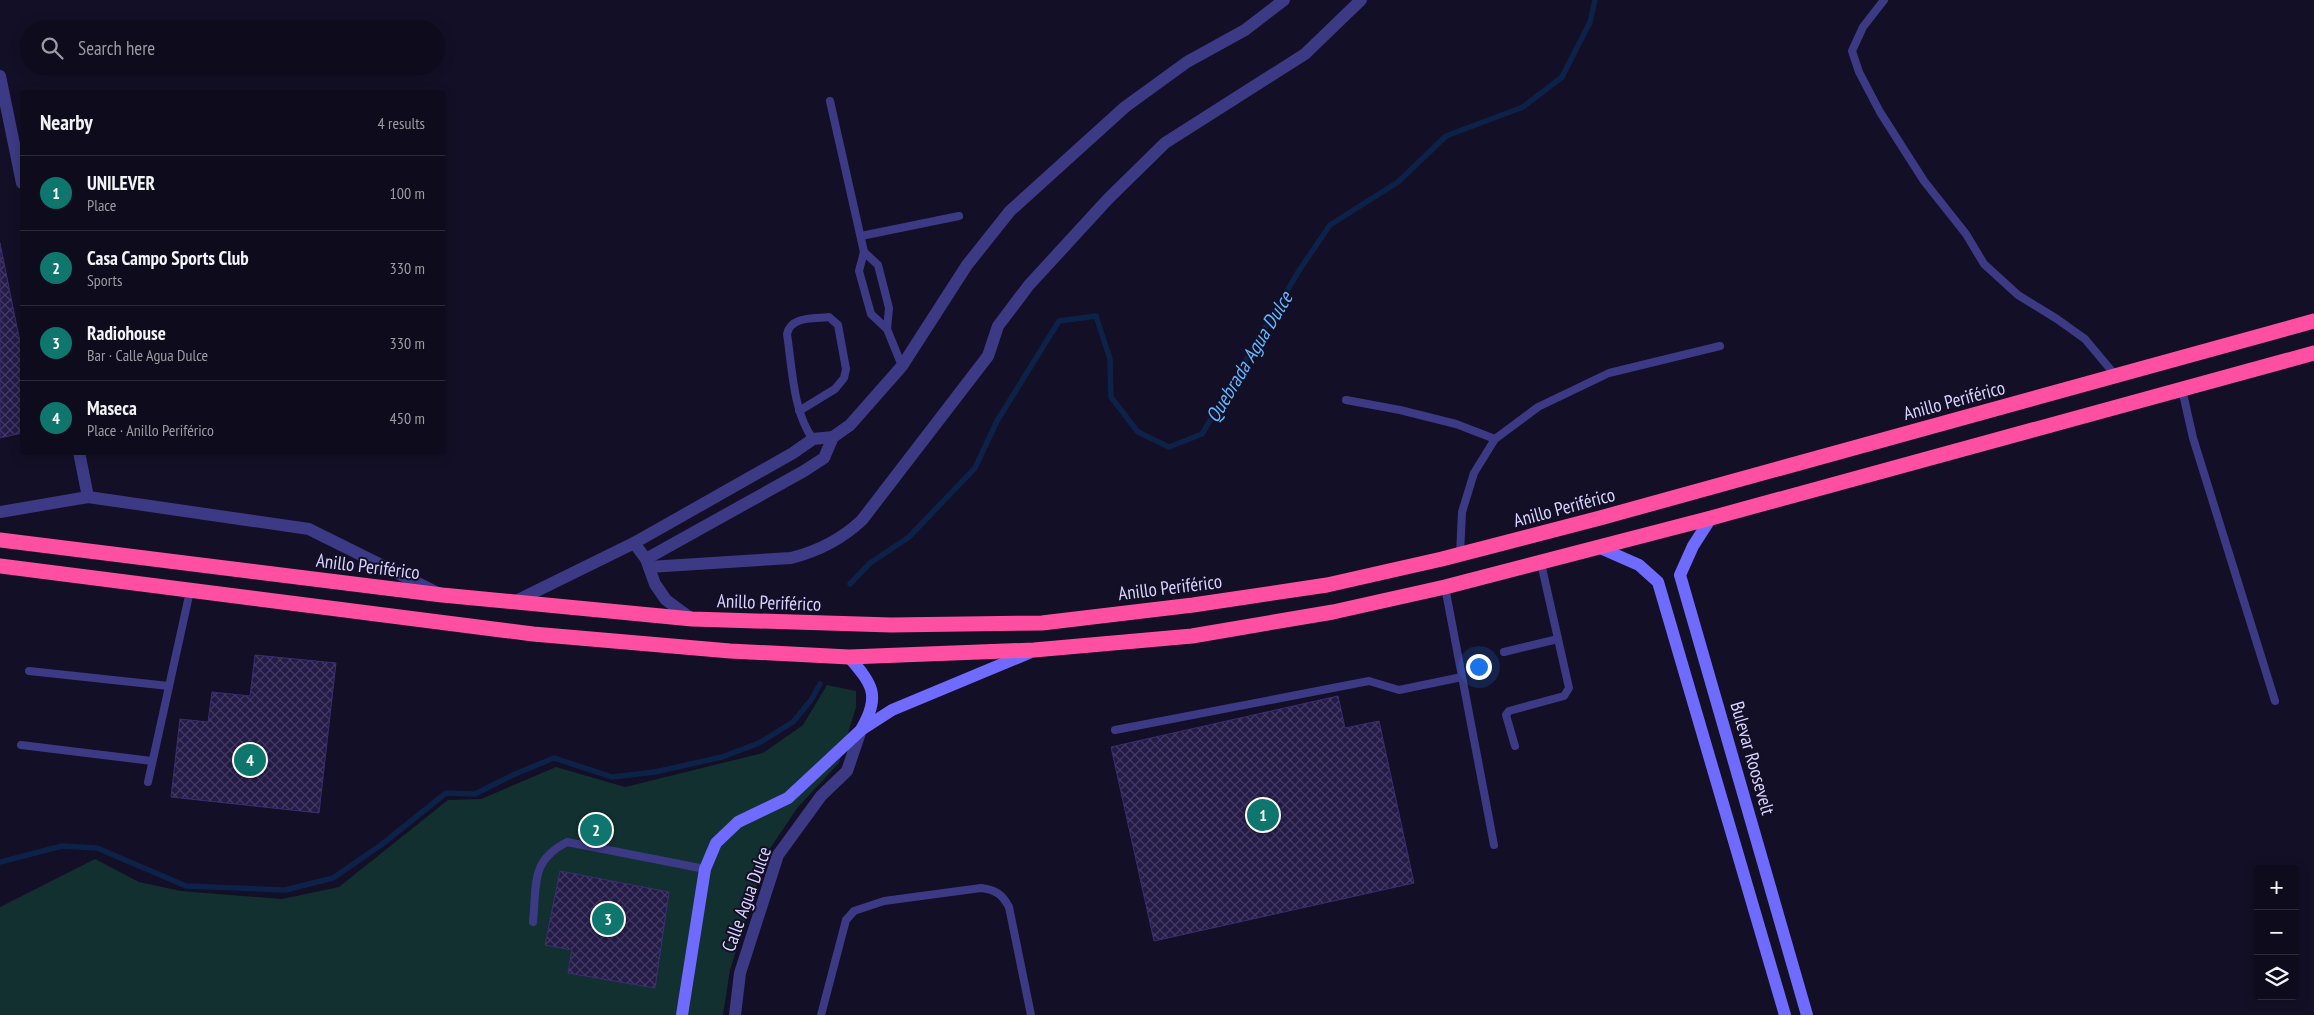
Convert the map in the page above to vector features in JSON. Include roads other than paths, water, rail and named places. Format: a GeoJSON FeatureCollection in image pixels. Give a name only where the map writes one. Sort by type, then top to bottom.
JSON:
{"type":"FeatureCollection","features":[{"type":"Feature","properties":{"kind":"highway","name":"Anillo Periférico"},"geometry":{"type":"LineString","coordinates":[[0,540],[442,595],[692,619],[890,626],[1042,623],[1194,605],[1327,585],[1460,554],[1600,518],[2314,321]]}},
{"type":"Feature","properties":{"kind":"highway"},"geometry":{"type":"LineString","coordinates":[[0,566],[533,634],[730,651],[849,657],[1034,650],[1192,636],[1333,612],[1541,563],[2314,352]]}},
{"type":"Feature","properties":{"kind":"main road"},"geometry":{"type":"LineString","coordinates":[[1658,582],[1680,575],[1693,546],[1711,518]]}},
{"type":"Feature","properties":{"kind":"main road"},"geometry":{"type":"LineString","coordinates":[[1598,547],[1639,565],[1658,582],[1785,1015]]}},
{"type":"Feature","properties":{"kind":"main road","name":"Bulevar Roosevelt"},"geometry":{"type":"LineString","coordinates":[[1680,575],[1807,1015]]}},
{"type":"Feature","properties":{"kind":"main road"},"geometry":{"type":"LineString","coordinates":[[682,1015],[705,869],[716,843],[738,822],[788,798],[860,730],[892,710],[923,695],[1034,650]]}},
{"type":"Feature","properties":{"kind":"main road","name":"Calle Agua Dulce"},"geometry":{"type":"LineString","coordinates":[[849,657],[865,675],[872,688],[874,700],[871,712],[860,730]]}},
{"type":"Feature","properties":{"kind":"street"},"geometry":{"type":"LineString","coordinates":[[512,602],[634,543],[793,453],[813,439],[833,437],[850,425],[902,366],[967,265],[1010,211],[1125,107],[1187,62],[1245,30],[1284,0]]}},
{"type":"Feature","properties":{"kind":"street"},"geometry":{"type":"LineString","coordinates":[[647,563],[790,558],[809,554],[846,536],[862,520],[988,356],[998,326],[1029,285],[1108,198],[1165,143],[1305,54],[1361,0]]}},
{"type":"Feature","properties":{"kind":"street"},"geometry":{"type":"LineString","coordinates":[[0,76],[20,173]]}},
{"type":"Feature","properties":{"kind":"street"},"geometry":{"type":"LineString","coordinates":[[647,563],[824,458],[833,437]]}},
{"type":"Feature","properties":{"kind":"street"},"geometry":{"type":"LineString","coordinates":[[80,455],[88,497]]}},
{"type":"Feature","properties":{"kind":"street"},"geometry":{"type":"LineString","coordinates":[[0,512],[88,497],[309,529],[442,595]]}},
{"type":"Feature","properties":{"kind":"street"},"geometry":{"type":"LineString","coordinates":[[634,543],[647,563],[655,584],[666,600],[692,619]]}},
{"type":"Feature","properties":{"kind":"street","name":"Calle Agua Dulce"},"geometry":{"type":"LineString","coordinates":[[735,1015],[740,973],[778,856],[821,796],[847,771],[860,730]]}},
{"type":"Feature","properties":{"kind":"lane"},"geometry":{"type":"LineString","coordinates":[[1884,0],[1863,27],[1852,51],[1859,72],[1880,112],[1924,181],[1966,234],[1984,264],[2018,295],[2057,318],[2085,339],[2116,376]]}},
{"type":"Feature","properties":{"kind":"lane"},"geometry":{"type":"LineString","coordinates":[[830,101],[864,252],[859,271],[871,314],[887,329],[902,366]]}},
{"type":"Feature","properties":{"kind":"lane"},"geometry":{"type":"LineString","coordinates":[[861,236],[959,216]]}},
{"type":"Feature","properties":{"kind":"lane"},"geometry":{"type":"LineString","coordinates":[[864,252],[878,265],[889,308],[887,329]]}},
{"type":"Feature","properties":{"kind":"lane"},"geometry":{"type":"LineString","coordinates":[[799,411],[835,390],[844,378],[846,369],[838,325],[829,317],[793,322],[789,326],[787,334],[799,411],[807,432],[813,439]]}},
{"type":"Feature","properties":{"kind":"lane"},"geometry":{"type":"LineString","coordinates":[[1460,554],[1462,512],[1474,473],[1495,439],[1538,407],[1609,373],[1720,346]]}},
{"type":"Feature","properties":{"kind":"lane"},"geometry":{"type":"LineString","coordinates":[[2182,389],[2193,438],[2275,701]]}},
{"type":"Feature","properties":{"kind":"lane"},"geometry":{"type":"LineString","coordinates":[[1346,400],[1400,410],[1456,424],[1495,439]]}},
{"type":"Feature","properties":{"kind":"lane"},"geometry":{"type":"LineString","coordinates":[[1514,746],[1506,715],[1508,711],[1564,696],[1569,688],[1541,563]]}},
{"type":"Feature","properties":{"kind":"lane"},"geometry":{"type":"LineString","coordinates":[[1445,587],[1494,845]]}},
{"type":"Feature","properties":{"kind":"lane"},"geometry":{"type":"LineString","coordinates":[[148,782],[190,591]]}},
{"type":"Feature","properties":{"kind":"lane"},"geometry":{"type":"LineString","coordinates":[[1504,652],[1558,639]]}},
{"type":"Feature","properties":{"kind":"lane"},"geometry":{"type":"LineString","coordinates":[[29,671],[169,686]]}},
{"type":"Feature","properties":{"kind":"lane"},"geometry":{"type":"LineString","coordinates":[[1115,730],[1369,681],[1399,690],[1462,677]]}},
{"type":"Feature","properties":{"kind":"lane"},"geometry":{"type":"LineString","coordinates":[[21,745],[152,761]]}},
{"type":"Feature","properties":{"kind":"lane"},"geometry":{"type":"LineString","coordinates":[[533,922],[539,869],[543,859],[554,848],[567,842],[705,869]]}},
{"type":"Feature","properties":{"kind":"lane"},"geometry":{"type":"LineString","coordinates":[[821,1015],[846,920],[854,911],[884,901],[981,888],[994,889],[1002,896],[1009,908],[1031,1015]]}},
{"type":"Feature","properties":{"kind":"waterway","name":"Quebrada Agua Dulce"},"geometry":{"type":"LineString","coordinates":[[850,584],[870,563],[909,537],[975,468],[997,421],[1059,321],[1096,316],[1110,359],[1111,397],[1138,432],[1169,447],[1202,434],[1300,269],[1330,225],[1398,182],[1446,136],[1523,107],[1562,77],[1590,22],[1595,0]]}},
{"type":"Feature","properties":{"kind":"waterway","name":"Quebrada Agua Dulce"},"geometry":{"type":"LineString","coordinates":[[0,862],[62,846],[97,848],[186,886],[285,890],[333,878],[381,845],[446,793],[475,794],[515,774],[554,758],[612,777],[655,772],[722,757],[759,743],[793,722],[811,700],[820,684]]}},
{"type":"Feature","properties":{"kind":"place","name":"Maseca"},"geometry":{"type":"Point","coordinates":[250,760]}},
{"type":"Feature","properties":{"kind":"place","name":"UNILEVER"},"geometry":{"type":"Point","coordinates":[1263,815]}},
{"type":"Feature","properties":{"kind":"place","name":"Casa Campo Sports Club"},"geometry":{"type":"Point","coordinates":[596,830]}},
{"type":"Feature","properties":{"kind":"place","name":"Radiohouse"},"geometry":{"type":"Point","coordinates":[608,919]}}]}
